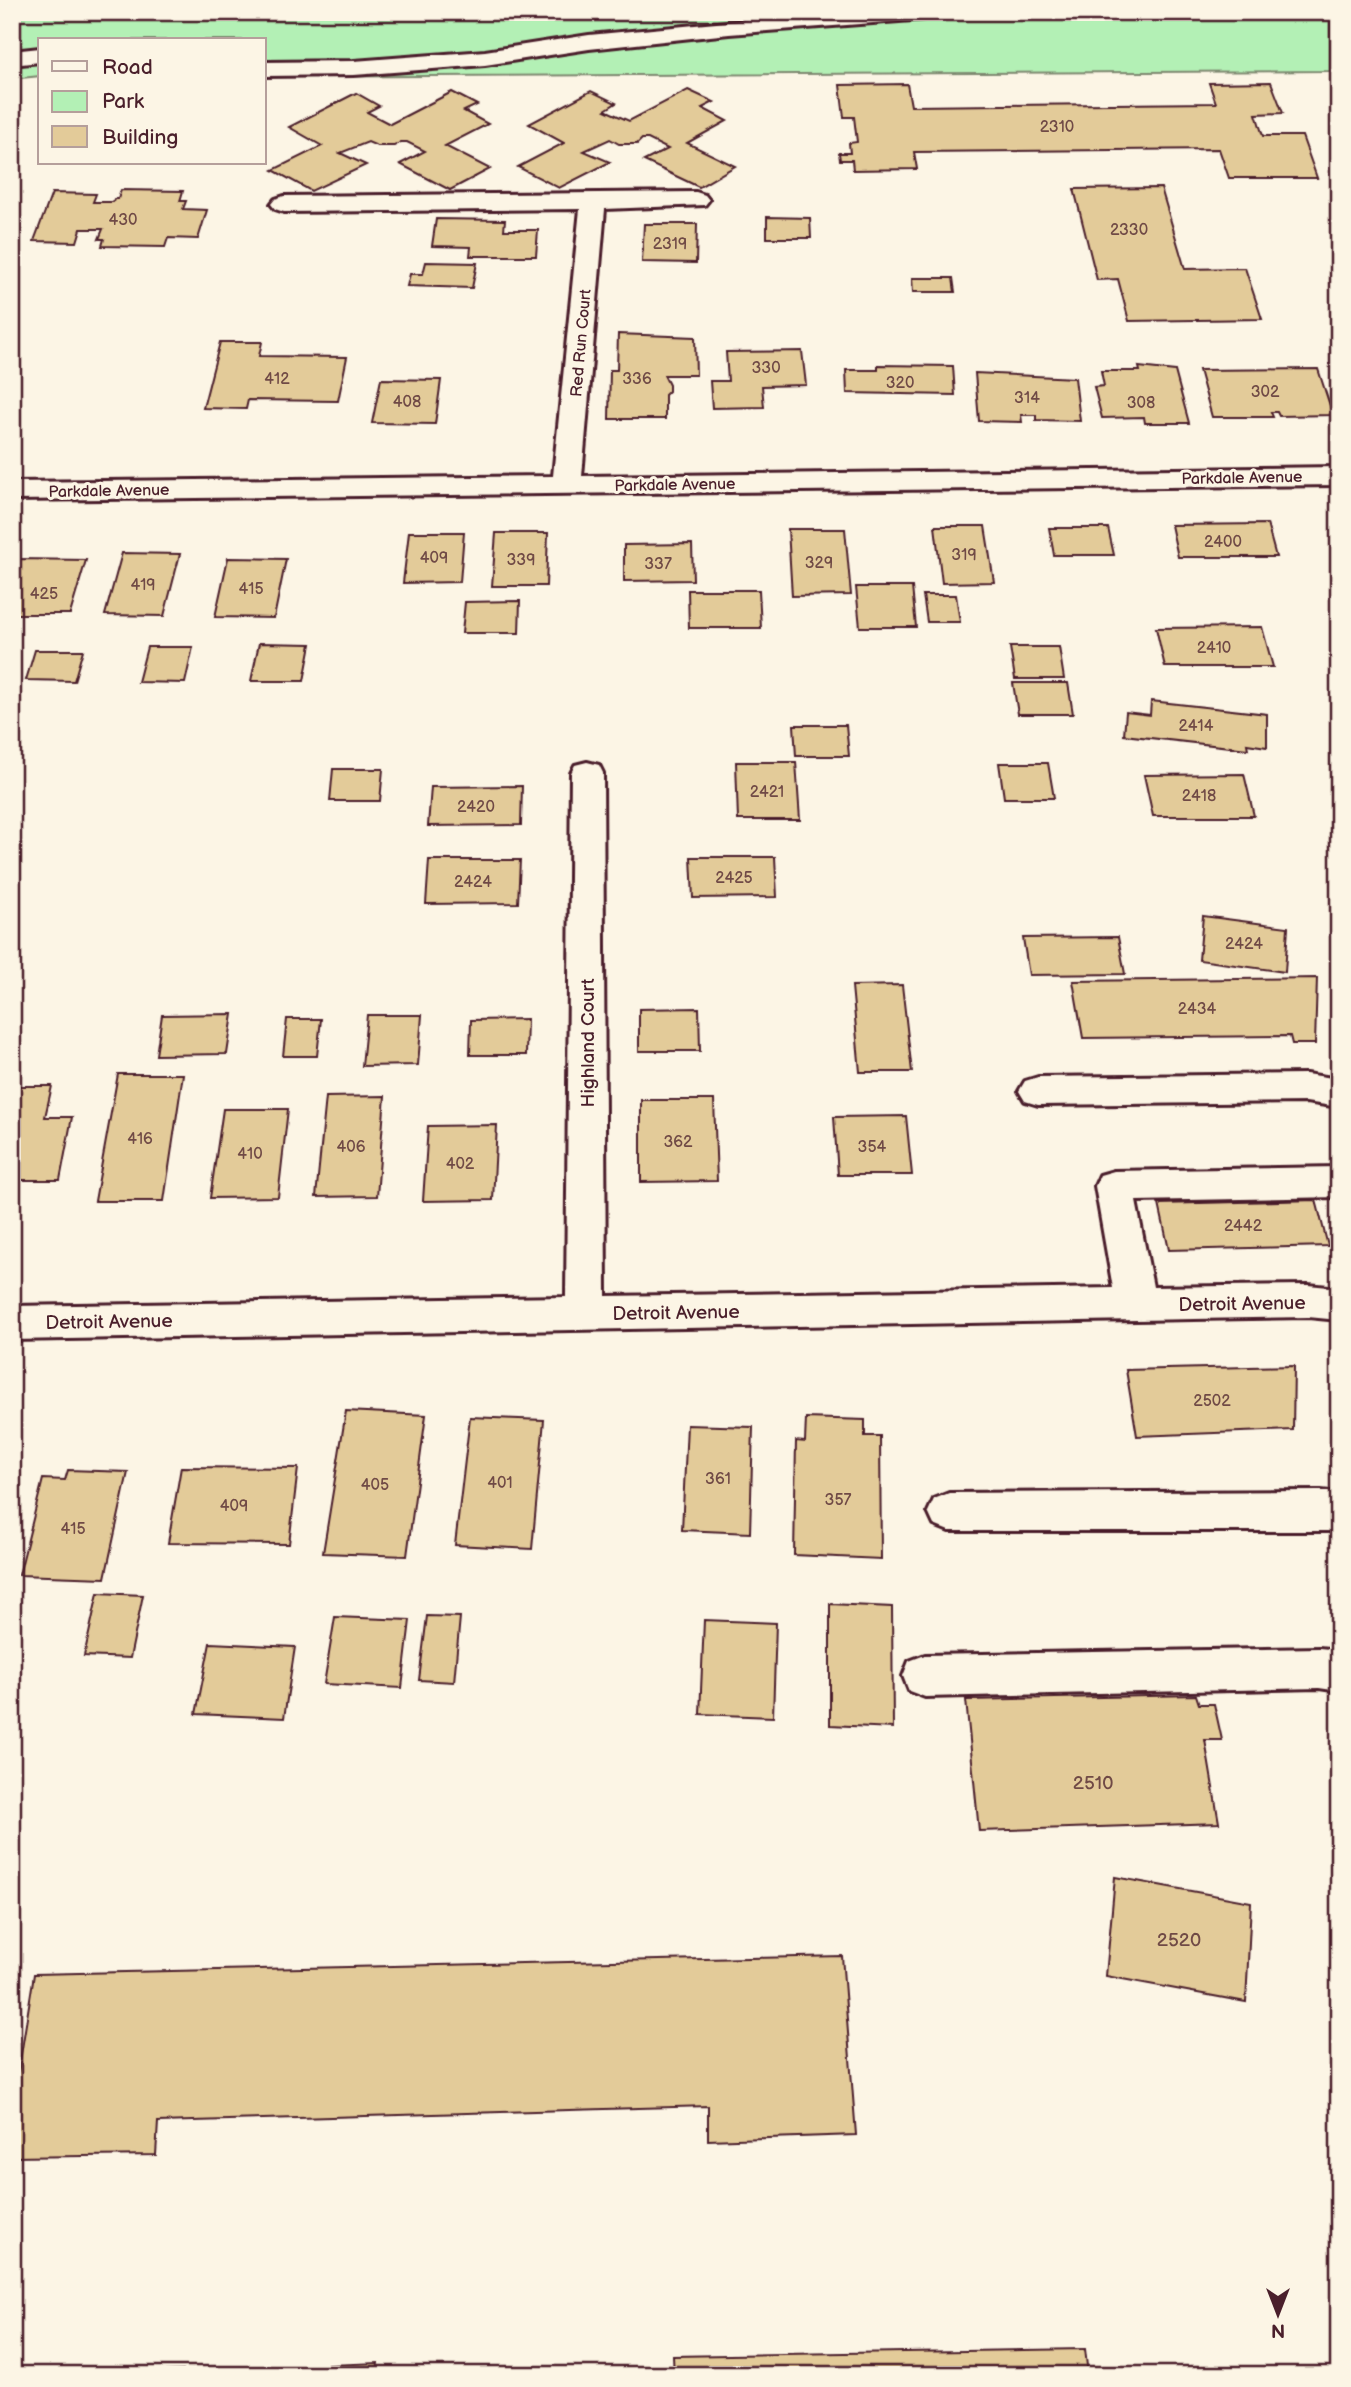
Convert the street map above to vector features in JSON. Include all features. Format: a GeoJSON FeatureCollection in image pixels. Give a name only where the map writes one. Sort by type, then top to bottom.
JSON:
{"type":"FeatureCollection","features":[{"type":"Feature","properties":{"kind":"street"},"geometry":{"type":"LineString","coordinates":[[266,69],[354,68],[485,58],[729,27],[926,12]]}},
{"type":"Feature","properties":{"kind":"street"},"geometry":{"type":"LineString","coordinates":[[12,58],[38,55]]}},
{"type":"Feature","properties":{"kind":"street"},"geometry":{"type":"LineString","coordinates":[[284,204],[696,200]]}},
{"type":"Feature","properties":{"kind":"street","name":"Red Run Court"},"geometry":{"type":"LineString","coordinates":[[567,485],[593,202]]}},
{"type":"Feature","properties":{"kind":"street","name":"Parkdale Avenue"},"geometry":{"type":"LineString","coordinates":[[12,491],[1339,476]]}},
{"type":"Feature","properties":{"kind":"street","name":"Highland Court"},"geometry":{"type":"LineString","coordinates":[[586,1313],[587,773]]}},
{"type":"Feature","properties":{"kind":"street"},"geometry":{"type":"LineString","coordinates":[[1038,1091],[1306,1088],[1339,1093]]}},
{"type":"Feature","properties":{"kind":"street"},"geometry":{"type":"LineString","coordinates":[[1136,1304],[1114,1186],[1339,1182]]}},
{"type":"Feature","properties":{"kind":"street","name":"Detroit Avenue"},"geometry":{"type":"LineString","coordinates":[[12,1323],[1308,1301],[1339,1304]]}},
{"type":"Feature","properties":{"kind":"street"},"geometry":{"type":"LineString","coordinates":[[949,1512],[1339,1512]]}},
{"type":"Feature","properties":{"kind":"street"},"geometry":{"type":"LineString","coordinates":[[925,1676],[1319,1668],[1339,1671]]}},
{"type":"Feature","properties":{"kind":"green space"},"geometry":{"type":"Polygon","coordinates":[[[12,12],[1330,12],[1330,71],[266,77],[266,38],[38,38],[38,76],[12,79],[12,12]]]}},
{"type":"Feature","properties":{"kind":"building"},"geometry":{"type":"Polygon","coordinates":[[[1271,82],[1283,113],[1256,114],[1263,136],[1302,136],[1317,178],[1229,178],[1219,149],[914,152],[917,169],[853,170],[852,160],[840,160],[839,153],[850,153],[849,143],[857,142],[854,117],[844,117],[840,85],[907,84],[911,106],[1216,103],[1209,83],[1271,82]]]}},
{"type":"Feature","properties":{"kind":"building"},"geometry":{"type":"Polygon","coordinates":[[[688,90],[714,102],[702,108],[727,121],[687,143],[735,166],[699,187],[644,161],[668,149],[648,139],[642,139],[637,144],[619,144],[610,139],[584,151],[610,162],[559,188],[518,167],[564,143],[529,124],[591,91],[616,103],[605,110],[629,121],[688,90]]]}},
{"type":"Feature","properties":{"kind":"building"},"geometry":{"type":"Polygon","coordinates":[[[452,92],[477,105],[464,111],[488,124],[445,146],[490,169],[450,190],[400,164],[425,151],[407,142],[394,146],[377,146],[368,142],[340,153],[366,165],[311,191],[273,170],[322,146],[289,127],[356,93],[379,106],[367,112],[390,124],[452,92]]]}},
{"type":"Feature","properties":{"kind":"building"},"geometry":{"type":"Polygon","coordinates":[[[1161,188],[1185,269],[1245,268],[1262,319],[1129,321],[1118,279],[1097,280],[1074,189],[1161,188]]]}},
{"type":"Feature","properties":{"kind":"building"},"geometry":{"type":"Polygon","coordinates":[[[121,190],[183,191],[180,201],[186,201],[183,209],[207,210],[198,239],[168,238],[165,247],[102,246],[104,239],[99,239],[103,229],[81,229],[77,242],[34,241],[52,193],[96,194],[93,202],[113,202],[118,199],[121,190]]]}},
{"type":"Feature","properties":{"kind":"building"},"geometry":{"type":"Polygon","coordinates":[[[767,217],[810,218],[811,238],[767,238],[767,217]]]}},
{"type":"Feature","properties":{"kind":"building"},"geometry":{"type":"Polygon","coordinates":[[[436,219],[505,220],[504,230],[538,230],[536,256],[470,256],[471,247],[432,246],[436,219]]]}},
{"type":"Feature","properties":{"kind":"building"},"geometry":{"type":"Polygon","coordinates":[[[644,224],[697,224],[696,263],[642,262],[644,224]]]}},
{"type":"Feature","properties":{"kind":"building"},"geometry":{"type":"Polygon","coordinates":[[[426,262],[477,263],[472,288],[407,286],[410,274],[423,274],[426,262]]]}},
{"type":"Feature","properties":{"kind":"building"},"geometry":{"type":"Polygon","coordinates":[[[912,278],[953,278],[955,292],[913,292],[912,278]]]}},
{"type":"Feature","properties":{"kind":"building"},"geometry":{"type":"Polygon","coordinates":[[[618,334],[695,337],[696,375],[664,375],[669,385],[669,391],[665,395],[665,419],[609,419],[610,370],[617,370],[618,334]]]}},
{"type":"Feature","properties":{"kind":"building"},"geometry":{"type":"Polygon","coordinates":[[[220,342],[262,342],[259,356],[347,357],[338,401],[248,400],[246,409],[203,408],[220,342]]]}},
{"type":"Feature","properties":{"kind":"building"},"geometry":{"type":"Polygon","coordinates":[[[802,351],[806,385],[762,386],[764,407],[712,408],[710,381],[728,381],[726,352],[802,351]]]}},
{"type":"Feature","properties":{"kind":"building"},"geometry":{"type":"Polygon","coordinates":[[[878,365],[953,366],[955,395],[847,393],[846,370],[878,370],[878,365]]]}},
{"type":"Feature","properties":{"kind":"building"},"geometry":{"type":"Polygon","coordinates":[[[1139,367],[1175,371],[1189,423],[1145,423],[1144,417],[1102,418],[1094,387],[1104,386],[1101,371],[1140,371],[1139,367]]]}},
{"type":"Feature","properties":{"kind":"building"},"geometry":{"type":"Polygon","coordinates":[[[1318,369],[1333,415],[1279,416],[1277,412],[1271,412],[1273,417],[1212,417],[1199,370],[1318,369]]]}},
{"type":"Feature","properties":{"kind":"building"},"geometry":{"type":"Polygon","coordinates":[[[975,373],[1075,378],[1080,421],[1036,420],[1036,415],[1021,415],[1022,422],[979,421],[975,373]]]}},
{"type":"Feature","properties":{"kind":"building"},"geometry":{"type":"Polygon","coordinates":[[[381,379],[441,380],[435,424],[372,423],[381,379]]]}},
{"type":"Feature","properties":{"kind":"building"},"geometry":{"type":"Polygon","coordinates":[[[1267,524],[1276,557],[1178,557],[1171,525],[1267,524]]]}},
{"type":"Feature","properties":{"kind":"building"},"geometry":{"type":"Polygon","coordinates":[[[935,526],[985,526],[994,582],[942,583],[935,526]]]}},
{"type":"Feature","properties":{"kind":"building"},"geometry":{"type":"Polygon","coordinates":[[[1049,528],[1108,528],[1114,555],[1054,555],[1049,528]]]}},
{"type":"Feature","properties":{"kind":"building"},"geometry":{"type":"Polygon","coordinates":[[[788,529],[845,529],[851,595],[792,596],[788,529]]]}},
{"type":"Feature","properties":{"kind":"building"},"geometry":{"type":"Polygon","coordinates":[[[409,532],[464,532],[460,582],[403,583],[409,532]]]}},
{"type":"Feature","properties":{"kind":"building"},"geometry":{"type":"Polygon","coordinates":[[[496,533],[548,533],[546,586],[492,586],[496,533]]]}},
{"type":"Feature","properties":{"kind":"building"},"geometry":{"type":"Polygon","coordinates":[[[692,544],[693,580],[624,581],[624,545],[692,544]]]}},
{"type":"Feature","properties":{"kind":"building"},"geometry":{"type":"Polygon","coordinates":[[[122,553],[180,554],[164,616],[105,615],[122,553]]]}},
{"type":"Feature","properties":{"kind":"building"},"geometry":{"type":"Polygon","coordinates":[[[228,558],[286,559],[274,618],[215,617],[228,558]]]}},
{"type":"Feature","properties":{"kind":"building"},"geometry":{"type":"Polygon","coordinates":[[[17,559],[86,560],[70,614],[12,614],[12,573],[17,559]]]}},
{"type":"Feature","properties":{"kind":"building"},"geometry":{"type":"Polygon","coordinates":[[[856,587],[912,587],[916,627],[860,627],[856,587]]]}},
{"type":"Feature","properties":{"kind":"building"},"geometry":{"type":"Polygon","coordinates":[[[688,590],[759,590],[761,628],[689,628],[688,590]]]}},
{"type":"Feature","properties":{"kind":"building"},"geometry":{"type":"Polygon","coordinates":[[[923,595],[956,595],[960,622],[927,622],[923,595]]]}},
{"type":"Feature","properties":{"kind":"building"},"geometry":{"type":"Polygon","coordinates":[[[520,601],[519,633],[462,633],[465,602],[520,601]]]}},
{"type":"Feature","properties":{"kind":"building"},"geometry":{"type":"Polygon","coordinates":[[[1262,627],[1273,667],[1165,667],[1156,628],[1262,627]]]}},
{"type":"Feature","properties":{"kind":"building"},"geometry":{"type":"Polygon","coordinates":[[[259,643],[311,644],[304,681],[251,681],[259,643]]]}},
{"type":"Feature","properties":{"kind":"building"},"geometry":{"type":"Polygon","coordinates":[[[147,647],[193,647],[185,683],[138,682],[147,647]]]}},
{"type":"Feature","properties":{"kind":"building"},"geometry":{"type":"Polygon","coordinates":[[[1010,647],[1059,647],[1064,679],[1015,679],[1010,647]]]}},
{"type":"Feature","properties":{"kind":"building"},"geometry":{"type":"Polygon","coordinates":[[[35,650],[83,650],[74,681],[26,680],[35,650]]]}},
{"type":"Feature","properties":{"kind":"building"},"geometry":{"type":"Polygon","coordinates":[[[1013,683],[1068,683],[1073,714],[1018,714],[1013,683]]]}},
{"type":"Feature","properties":{"kind":"building"},"geometry":{"type":"Polygon","coordinates":[[[1151,701],[1267,714],[1267,747],[1247,744],[1248,749],[1124,735],[1126,712],[1150,715],[1151,701]]]}},
{"type":"Feature","properties":{"kind":"building"},"geometry":{"type":"Polygon","coordinates":[[[794,725],[846,725],[849,756],[796,756],[794,725]]]}},
{"type":"Feature","properties":{"kind":"building"},"geometry":{"type":"Polygon","coordinates":[[[736,762],[796,762],[800,820],[738,820],[736,762]]]}},
{"type":"Feature","properties":{"kind":"building"},"geometry":{"type":"Polygon","coordinates":[[[999,763],[1048,763],[1054,798],[1004,798],[999,763]]]}},
{"type":"Feature","properties":{"kind":"building"},"geometry":{"type":"Polygon","coordinates":[[[333,769],[383,769],[380,801],[330,801],[333,769]]]}},
{"type":"Feature","properties":{"kind":"building"},"geometry":{"type":"Polygon","coordinates":[[[1244,774],[1254,816],[1153,816],[1144,775],[1244,774]]]}},
{"type":"Feature","properties":{"kind":"building"},"geometry":{"type":"Polygon","coordinates":[[[522,786],[521,825],[428,826],[431,787],[522,786]]]}},
{"type":"Feature","properties":{"kind":"building"},"geometry":{"type":"Polygon","coordinates":[[[691,857],[775,857],[777,897],[693,898],[691,857]]]}},
{"type":"Feature","properties":{"kind":"building"},"geometry":{"type":"Polygon","coordinates":[[[429,860],[520,860],[518,903],[426,904],[429,860]]]}},
{"type":"Feature","properties":{"kind":"building"},"geometry":{"type":"Polygon","coordinates":[[[1203,916],[1288,927],[1285,972],[1199,960],[1203,916]]]}},
{"type":"Feature","properties":{"kind":"building"},"geometry":{"type":"Polygon","coordinates":[[[1118,937],[1125,974],[1029,975],[1023,938],[1118,937]]]}},
{"type":"Feature","properties":{"kind":"building"},"geometry":{"type":"Polygon","coordinates":[[[1317,978],[1315,1044],[1292,1044],[1290,1036],[1083,1038],[1073,981],[1317,978]]]}},
{"type":"Feature","properties":{"kind":"building"},"geometry":{"type":"Polygon","coordinates":[[[902,985],[912,1072],[860,1072],[852,986],[902,985]]]}},
{"type":"Feature","properties":{"kind":"building"},"geometry":{"type":"Polygon","coordinates":[[[699,1008],[700,1051],[639,1051],[639,1009],[699,1008]]]}},
{"type":"Feature","properties":{"kind":"building"},"geometry":{"type":"Polygon","coordinates":[[[233,1014],[227,1054],[156,1055],[162,1015],[233,1014]]]}},
{"type":"Feature","properties":{"kind":"building"},"geometry":{"type":"Polygon","coordinates":[[[367,1015],[422,1015],[418,1065],[362,1066],[367,1015]]]}},
{"type":"Feature","properties":{"kind":"building"},"geometry":{"type":"Polygon","coordinates":[[[287,1019],[321,1019],[317,1056],[283,1056],[287,1019]]]}},
{"type":"Feature","properties":{"kind":"building"},"geometry":{"type":"Polygon","coordinates":[[[527,1019],[526,1055],[470,1055],[471,1020],[527,1019]]]}},
{"type":"Feature","properties":{"kind":"building"},"geometry":{"type":"Polygon","coordinates":[[[118,1074],[183,1074],[164,1201],[95,1201],[118,1074]]]}},
{"type":"Feature","properties":{"kind":"building"},"geometry":{"type":"Polygon","coordinates":[[[12,1086],[52,1086],[45,1117],[72,1117],[60,1180],[12,1180],[12,1086]]]}},
{"type":"Feature","properties":{"kind":"building"},"geometry":{"type":"Polygon","coordinates":[[[385,1096],[377,1196],[316,1197],[326,1097],[385,1096]]]}},
{"type":"Feature","properties":{"kind":"building"},"geometry":{"type":"Polygon","coordinates":[[[641,1100],[714,1100],[717,1181],[641,1182],[641,1100]]]}},
{"type":"Feature","properties":{"kind":"building"},"geometry":{"type":"Polygon","coordinates":[[[223,1109],[288,1109],[278,1197],[210,1198],[223,1109]]]}},
{"type":"Feature","properties":{"kind":"building"},"geometry":{"type":"Polygon","coordinates":[[[906,1116],[912,1175],[838,1175],[834,1117],[906,1116]]]}},
{"type":"Feature","properties":{"kind":"building"},"geometry":{"type":"Polygon","coordinates":[[[497,1125],[493,1200],[423,1201],[428,1126],[497,1125]]]}},
{"type":"Feature","properties":{"kind":"building"},"geometry":{"type":"Polygon","coordinates":[[[1316,1200],[1328,1246],[1169,1250],[1159,1204],[1316,1200]]]}},
{"type":"Feature","properties":{"kind":"building"},"geometry":{"type":"Polygon","coordinates":[[[1294,1366],[1293,1430],[1137,1436],[1126,1370],[1294,1366]]]}},
{"type":"Feature","properties":{"kind":"building"},"geometry":{"type":"Polygon","coordinates":[[[346,1411],[426,1415],[407,1556],[323,1553],[346,1411]]]}},
{"type":"Feature","properties":{"kind":"building"},"geometry":{"type":"Polygon","coordinates":[[[470,1417],[544,1420],[532,1549],[455,1545],[470,1417]]]}},
{"type":"Feature","properties":{"kind":"building"},"geometry":{"type":"Polygon","coordinates":[[[806,1418],[865,1420],[865,1436],[880,1436],[881,1559],[794,1555],[796,1441],[805,1442],[806,1418]]]}},
{"type":"Feature","properties":{"kind":"building"},"geometry":{"type":"Polygon","coordinates":[[[687,1425],[753,1427],[750,1533],[682,1530],[687,1425]]]}},
{"type":"Feature","properties":{"kind":"building"},"geometry":{"type":"Polygon","coordinates":[[[181,1467],[298,1468],[289,1544],[168,1543],[181,1467]]]}},
{"type":"Feature","properties":{"kind":"building"},"geometry":{"type":"Polygon","coordinates":[[[68,1470],[128,1472],[105,1578],[19,1575],[43,1479],[65,1480],[68,1470]]]}},
{"type":"Feature","properties":{"kind":"building"},"geometry":{"type":"Polygon","coordinates":[[[98,1593],[143,1595],[130,1658],[84,1656],[98,1593]]]}},
{"type":"Feature","properties":{"kind":"building"},"geometry":{"type":"Polygon","coordinates":[[[830,1604],[892,1607],[893,1728],[830,1725],[830,1604]]]}},
{"type":"Feature","properties":{"kind":"building"},"geometry":{"type":"Polygon","coordinates":[[[427,1616],[460,1617],[454,1682],[419,1680],[427,1616]]]}},
{"type":"Feature","properties":{"kind":"building"},"geometry":{"type":"Polygon","coordinates":[[[335,1617],[410,1620],[402,1688],[324,1684],[335,1617]]]}},
{"type":"Feature","properties":{"kind":"building"},"geometry":{"type":"Polygon","coordinates":[[[704,1620],[776,1623],[773,1717],[700,1714],[704,1620]]]}},
{"type":"Feature","properties":{"kind":"building"},"geometry":{"type":"Polygon","coordinates":[[[210,1643],[295,1647],[284,1718],[196,1714],[210,1643]]]}},
{"type":"Feature","properties":{"kind":"building"},"geometry":{"type":"Polygon","coordinates":[[[1196,1695],[1199,1704],[1214,1704],[1222,1740],[1205,1740],[1219,1823],[979,1831],[966,1700],[1196,1695]]]}},
{"type":"Feature","properties":{"kind":"building"},"geometry":{"type":"Polygon","coordinates":[[[1115,1877],[1251,1902],[1246,2002],[1106,1976],[1115,1877]]]}},
{"type":"Feature","properties":{"kind":"building"},"geometry":{"type":"Polygon","coordinates":[[[842,1956],[856,2135],[708,2140],[708,2106],[158,2122],[156,2155],[12,2157],[12,2111],[34,1974],[842,1956]]]}},
{"type":"Feature","properties":{"kind":"building"},"geometry":{"type":"Polygon","coordinates":[[[1085,2349],[1088,2375],[674,2375],[673,2356],[1085,2349]]]}},
{"type":"Feature","properties":{"kind":"building"},"geometry":{"type":"Polygon","coordinates":[[[378,2363],[377,2375],[87,2375],[378,2363]]]}}]}
